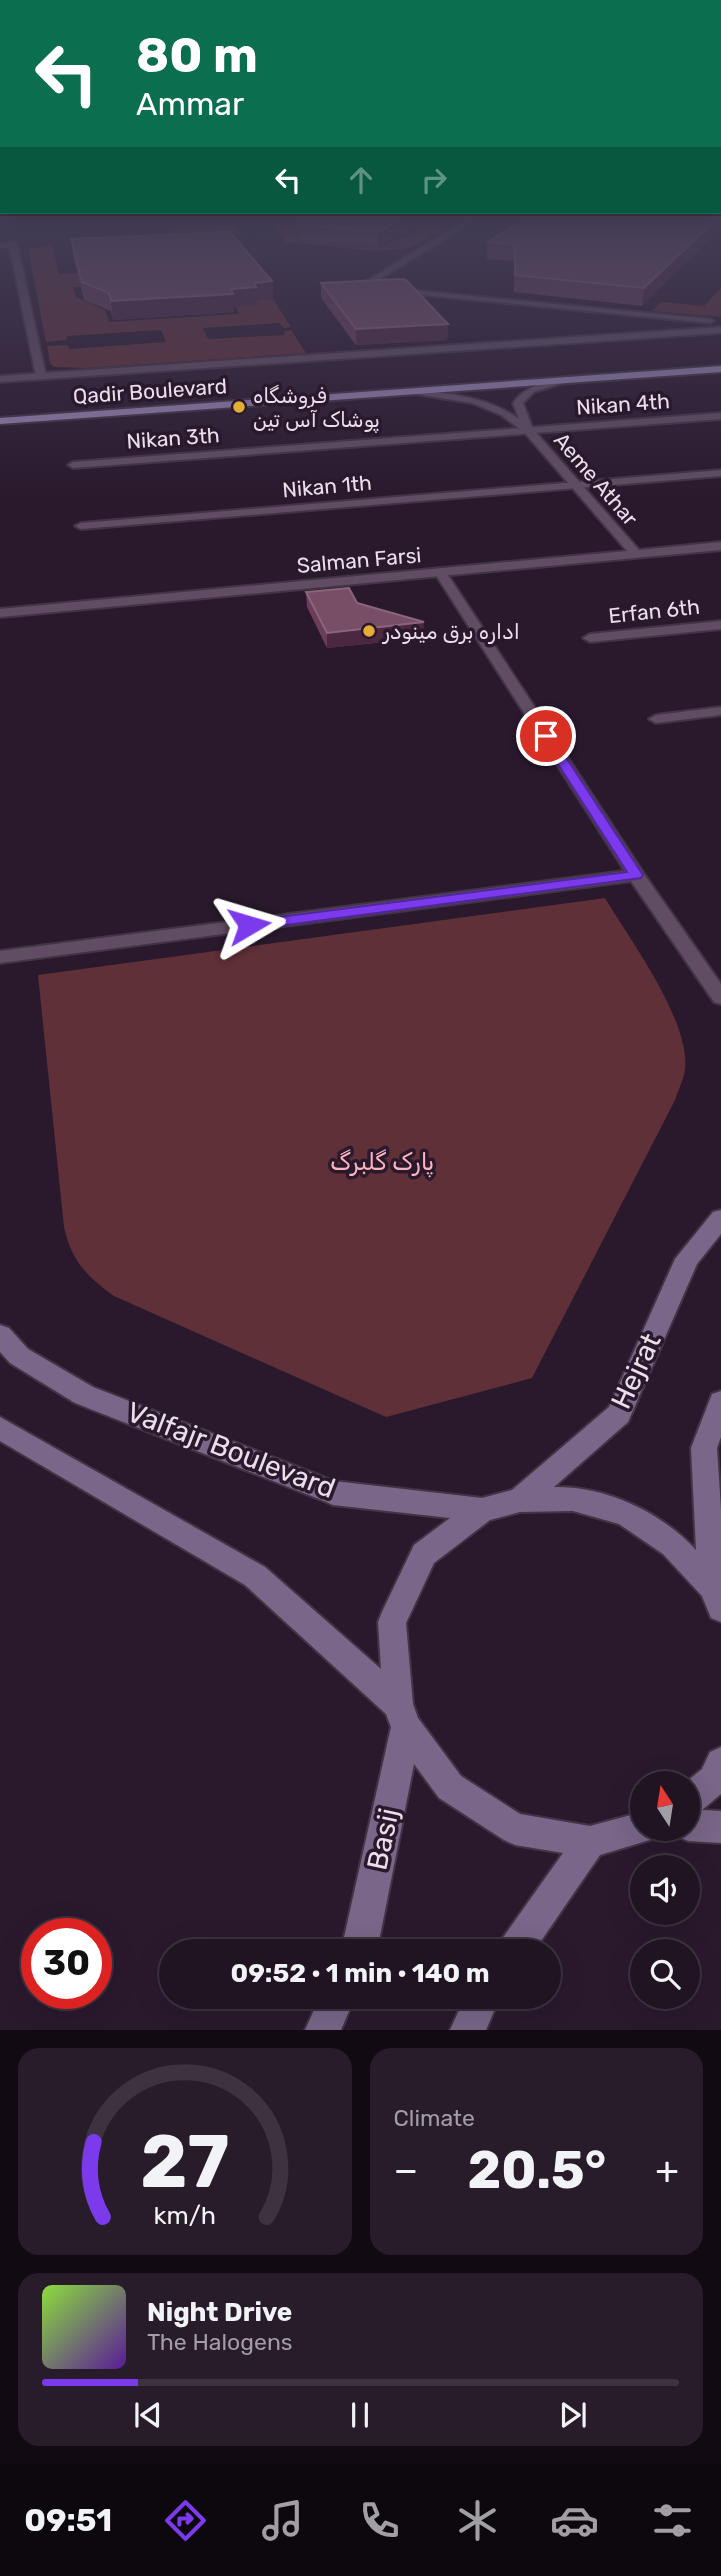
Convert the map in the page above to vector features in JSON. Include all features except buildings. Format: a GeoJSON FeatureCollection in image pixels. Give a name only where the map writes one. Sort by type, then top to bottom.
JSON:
{"type":"FeatureCollection","features":[{"type":"Feature","properties":{"kind":"main road","name":"Qadir Boulevard"},"geometry":{"type":"LineString","coordinates":[[0,421],[721,369]]}},
{"type":"Feature","properties":{"kind":"main road","name":"Hejrat"},"geometry":{"type":"LineString","coordinates":[[520,1500],[619,1414],[687,1259],[721,1218]]}},
{"type":"Feature","properties":{"kind":"main road","name":"Valfajr Boulevard"},"geometry":{"type":"LineString","coordinates":[[0,1335],[19,1356],[84,1395],[333,1493],[482,1510]]}},
{"type":"Feature","properties":{"kind":"main road"},"geometry":{"type":"LineString","coordinates":[[717,1598],[704,1448],[721,1402]]}},
{"type":"Feature","properties":{"kind":"main road"},"geometry":{"type":"LineString","coordinates":[[0,1428],[256,1576],[402,1715],[450,1787],[515,1829],[590,1842],[630,1832]]}},
{"type":"Feature","properties":{"kind":"main road"},"geometry":{"type":"LineString","coordinates":[[482,1510],[520,1500],[573,1499],[626,1514],[673,1545],[717,1598]]}},
{"type":"Feature","properties":{"kind":"main road","name":"Basij"},"geometry":{"type":"LineString","coordinates":[[362,1939],[402,1715],[392,1622],[424,1554],[482,1510]]}},
{"type":"Feature","properties":{"kind":"main road"},"geometry":{"type":"LineString","coordinates":[[700,1791],[713,1780],[721,1763]]}},
{"type":"Feature","properties":{"kind":"main road"},"geometry":{"type":"LineString","coordinates":[[700,1826],[721,1827]]}},
{"type":"Feature","properties":{"kind":"main road"},"geometry":{"type":"LineString","coordinates":[[522,1939],[590,1842]]}},
{"type":"Feature","properties":{"kind":"main road"},"geometry":{"type":"LineString","coordinates":[[323,2030],[333,2009]]}},
{"type":"Feature","properties":{"kind":"main road"},"geometry":{"type":"LineString","coordinates":[[468,2030],[478,2009]]}},
{"type":"Feature","properties":{"kind":"street"},"geometry":{"type":"LineString","coordinates":[[27,310],[41,376]]}},
{"type":"Feature","properties":{"kind":"street"},"geometry":{"type":"LineString","coordinates":[[595,310],[721,322]]}},
{"type":"Feature","properties":{"kind":"street"},"geometry":{"type":"LineString","coordinates":[[0,379],[721,330]]}},
{"type":"Feature","properties":{"kind":"street","name":"Aeme Athar"},"geometry":{"type":"LineString","coordinates":[[527,430],[518,403],[522,396],[531,390],[560,381]]}},
{"type":"Feature","properties":{"kind":"street","name":"Aeme Athar"},"geometry":{"type":"LineString","coordinates":[[408,392],[474,400],[504,413],[527,430],[636,554]]}},
{"type":"Feature","properties":{"kind":"street","name":"Nikan 4th"},"geometry":{"type":"LineString","coordinates":[[527,430],[721,416]]}},
{"type":"Feature","properties":{"kind":"street","name":"Nikan 3th"},"geometry":{"type":"LineString","coordinates":[[73,465],[527,430]]}},
{"type":"Feature","properties":{"kind":"street","name":"Nikan 1th"},"geometry":{"type":"LineString","coordinates":[[81,526],[721,473]]}},
{"type":"Feature","properties":{"kind":"street","name":"Salman Farsi"},"geometry":{"type":"LineString","coordinates":[[0,613],[721,546]]}},
{"type":"Feature","properties":{"kind":"street"},"geometry":{"type":"LineString","coordinates":[[440,572],[636,875],[721,998]]}},
{"type":"Feature","properties":{"kind":"street","name":"Erfan 6th"},"geometry":{"type":"LineString","coordinates":[[590,638],[721,625]]}},
{"type":"Feature","properties":{"kind":"street"},"geometry":{"type":"LineString","coordinates":[[656,719],[721,711]]}},
{"type":"Feature","properties":{"kind":"street"},"geometry":{"type":"LineString","coordinates":[[0,957],[636,875]]}},
{"type":"Feature","properties":{"kind":"green space"},"geometry":{"type":"Polygon","coordinates":[[[40,310],[104,310],[109,322],[239,314],[237,310],[280,310],[291,327],[284,328],[279,323],[203,328],[208,339],[285,335],[284,331],[291,330],[306,353],[86,368],[54,367],[50,363],[47,346],[68,345],[69,349],[166,342],[161,330],[67,336],[66,340],[46,342],[40,310]]]}},
{"type":"Feature","properties":{"kind":"green space"},"geometry":{"type":"Polygon","coordinates":[[[721,310],[721,317],[652,311],[721,310]]]}},
{"type":"Feature","properties":{"kind":"green space","name":"پارک گلبرگ"},"geometry":{"type":"Polygon","coordinates":[[[605,898],[668,1004],[684,1049],[685,1069],[675,1100],[532,1378],[386,1417],[114,1296],[82,1267],[71,1249],[64,1227],[38,975],[605,898]]]}},
{"type":"Feature","properties":{"kind":"place","name":"فروشگاه پوشاک آس تین"},"geometry":{"type":"Point","coordinates":[239,407]}},
{"type":"Feature","properties":{"kind":"place","name":"اداره برق مینودر"},"geometry":{"type":"Point","coordinates":[369,631]}},
{"type":"Feature","properties":{"kind":"route"},"geometry":{"type":"LineString","coordinates":[[249,925],[636,875],[546,736]]}}]}
